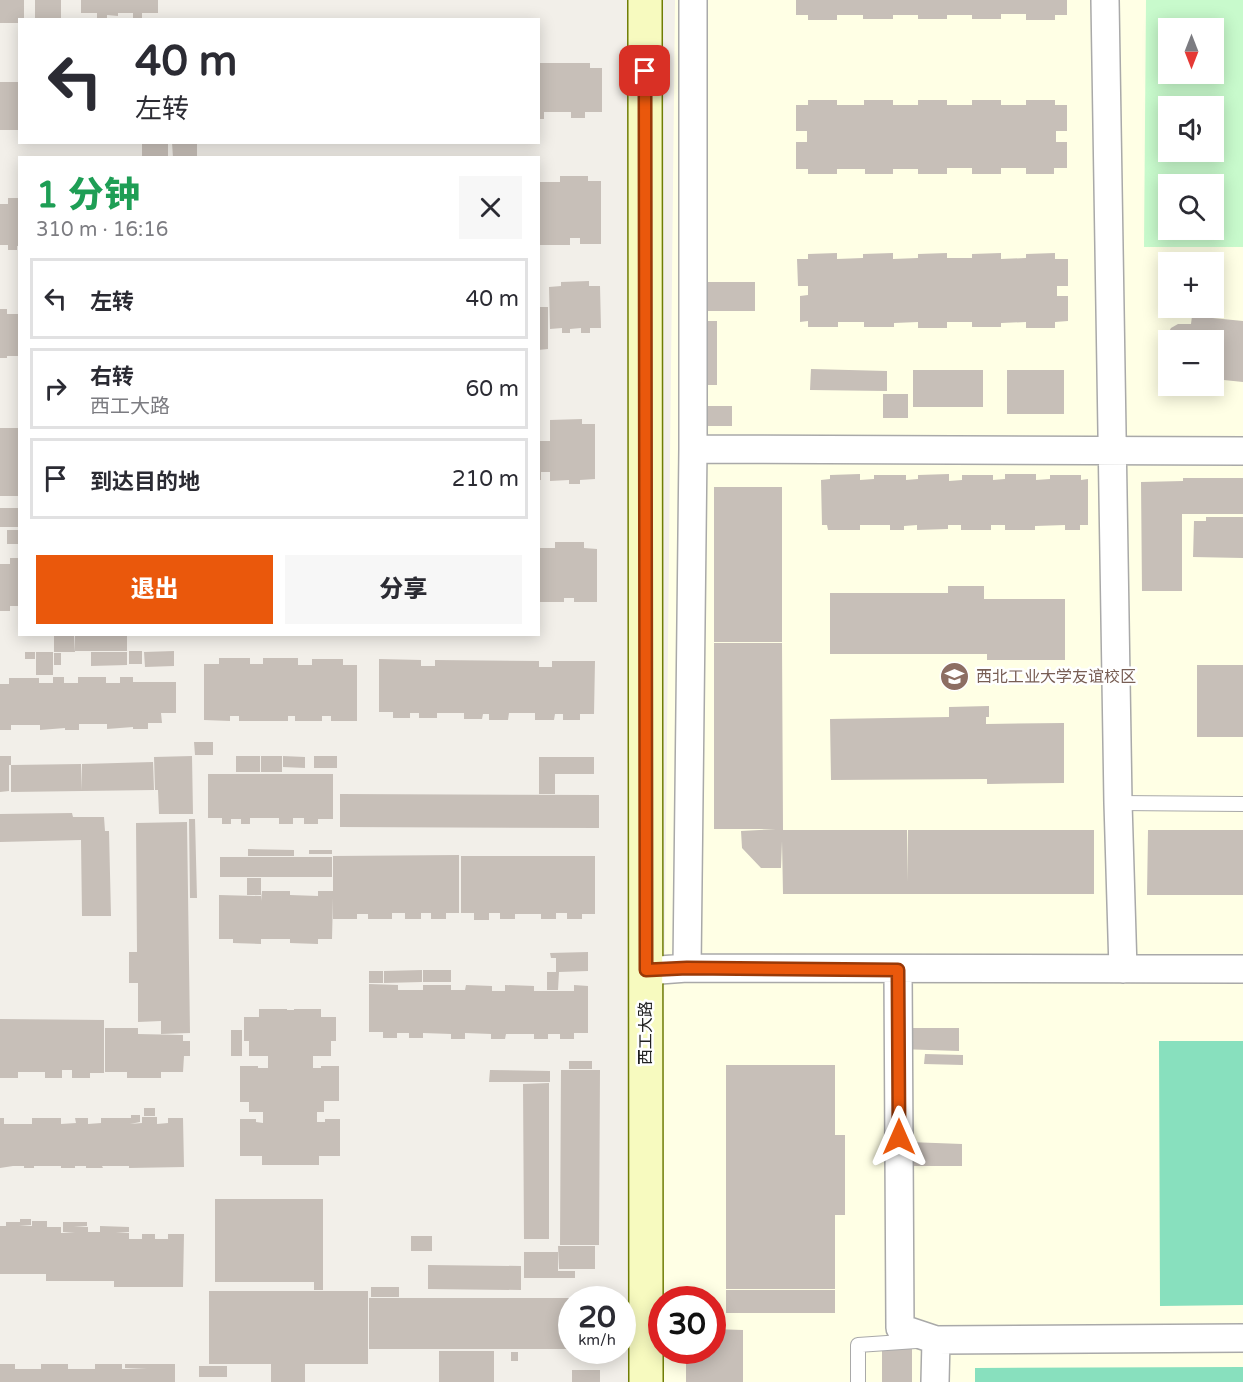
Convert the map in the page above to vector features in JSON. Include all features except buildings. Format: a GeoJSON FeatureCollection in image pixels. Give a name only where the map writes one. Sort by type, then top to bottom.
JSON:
{"type":"FeatureCollection","features":[{"type":"Feature","properties":{"kind":"street","name":"西工大路"},"geometry":{"type":"LineString","coordinates":[[645,0],[646,1382]]}},
{"type":"Feature","properties":{"kind":"street"},"geometry":{"type":"LineString","coordinates":[[687,968],[693,449],[693,0]]}},
{"type":"Feature","properties":{"kind":"street"},"geometry":{"type":"LineString","coordinates":[[1105,0],[1118,803],[1123,969]]}},
{"type":"Feature","properties":{"kind":"street"},"geometry":{"type":"LineString","coordinates":[[693,449],[1243,451]]}},
{"type":"Feature","properties":{"kind":"street"},"geometry":{"type":"LineString","coordinates":[[646,970],[687,968],[1243,969]]}},
{"type":"Feature","properties":{"kind":"street"},"geometry":{"type":"LineString","coordinates":[[898,970],[900,1328],[936,1340],[1243,1338]]}},
{"type":"Feature","properties":{"kind":"street"},"geometry":{"type":"LineString","coordinates":[[935,1382],[936,1340]]}},
{"type":"Feature","properties":{"kind":"lane"},"geometry":{"type":"LineString","coordinates":[[1118,803],[1243,804]]}},
{"type":"Feature","properties":{"kind":"lane"},"geometry":{"type":"LineString","coordinates":[[858,1382],[858,1345],[936,1340]]}},
{"type":"Feature","properties":{"kind":"shaded area","name":"西北工业大学友谊校区"},"geometry":{"type":"Polygon","coordinates":[[[675,0],[1243,0],[1243,1382],[660,1382],[660,1364],[726,1364],[726,1286],[661,1286],[675,0]]]}},
{"type":"Feature","properties":{"kind":"green space"},"geometry":{"type":"Polygon","coordinates":[[[1146,0],[1243,0],[1243,247],[1144,247],[1146,0]]]}},
{"type":"Feature","properties":{"kind":"green space"},"geometry":{"type":"Polygon","coordinates":[[[1159,1041],[1243,1041],[1243,1305],[1160,1306],[1159,1041]]]}},
{"type":"Feature","properties":{"kind":"green space"},"geometry":{"type":"Polygon","coordinates":[[[1243,1367],[1243,1382],[975,1382],[975,1368],[1243,1367]]]}},
{"type":"Feature","properties":{"kind":"place","name":"西北工业大学友谊校区"},"geometry":{"type":"Point","coordinates":[955,677]}},
{"type":"Feature","properties":{"kind":"route"},"geometry":{"type":"LineString","coordinates":[[645,71],[646,970],[687,968],[898,970],[899,1137]]}}]}
